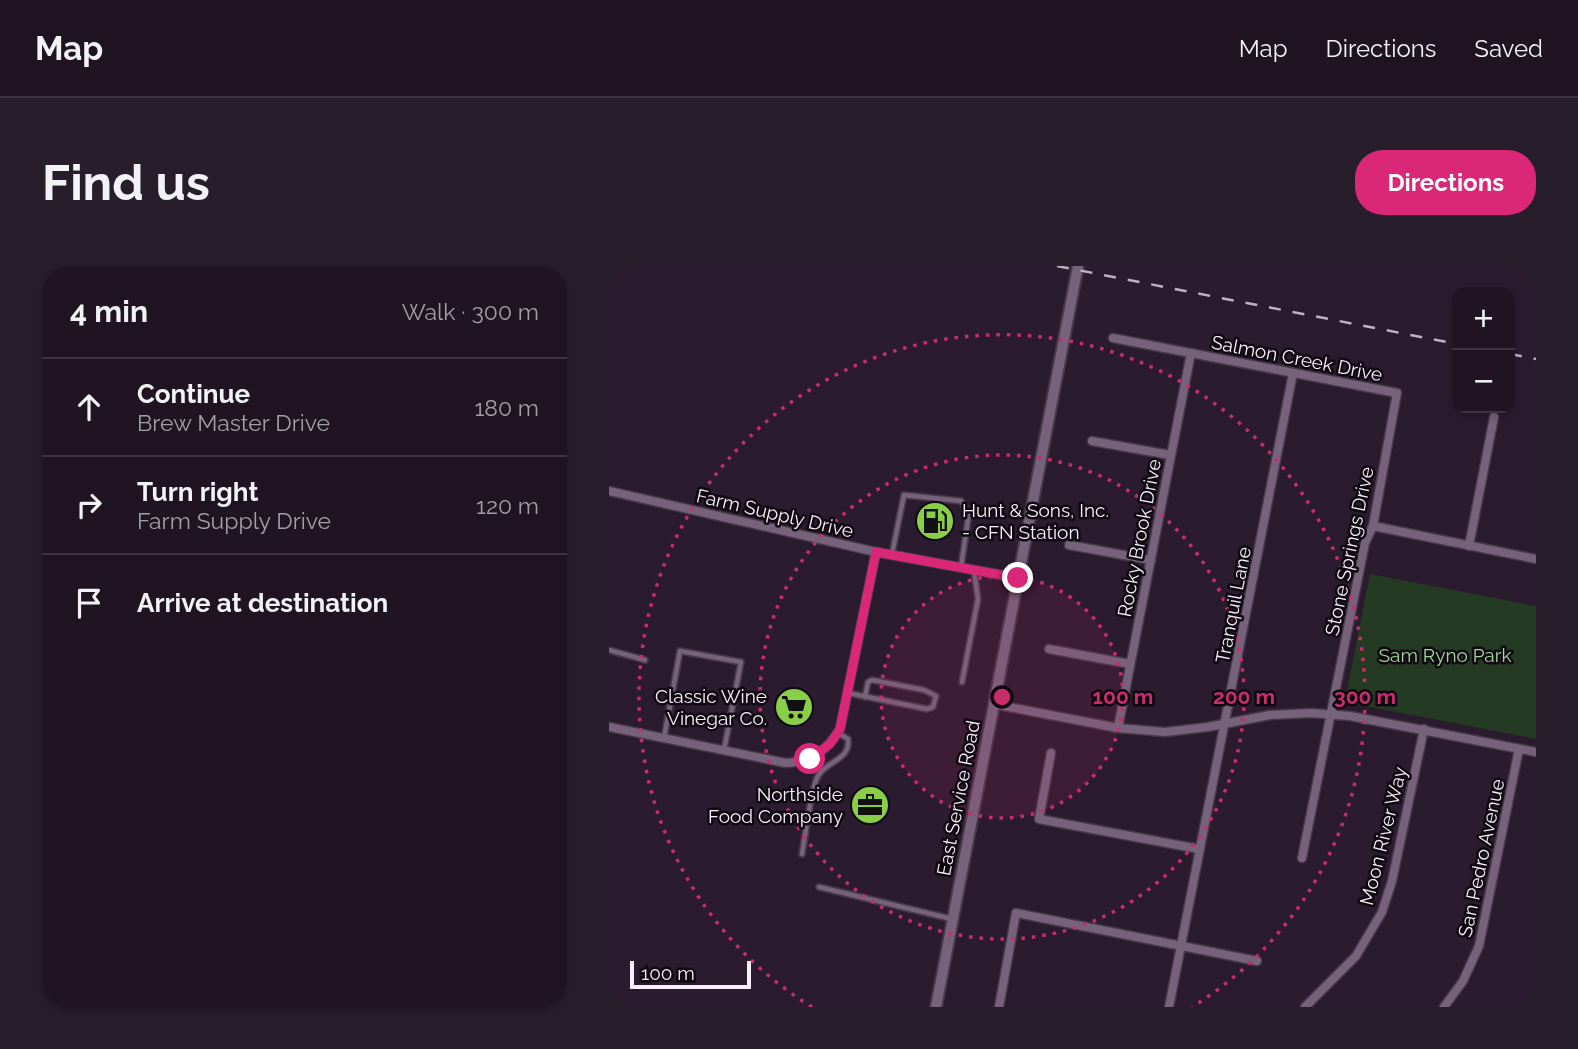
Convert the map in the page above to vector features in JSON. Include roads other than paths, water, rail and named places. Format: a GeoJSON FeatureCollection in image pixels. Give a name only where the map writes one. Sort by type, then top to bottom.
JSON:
{"type":"FeatureCollection","features":[{"type":"Feature","properties":{"kind":"street","name":"East Service Road"},"geometry":{"type":"LineString","coordinates":[[936,1007],[1078,266]]}},
{"type":"Feature","properties":{"kind":"street","name":"Salmon Creek Drive"},"geometry":{"type":"LineString","coordinates":[[1113,338],[1397,393]]}},
{"type":"Feature","properties":{"kind":"street","name":"Rocky Brook Drive"},"geometry":{"type":"LineString","coordinates":[[1118,728],[1191,354]]}},
{"type":"Feature","properties":{"kind":"street","name":"Tranquil Lane"},"geometry":{"type":"LineString","coordinates":[[1169,1007],[1293,373]]}},
{"type":"Feature","properties":{"kind":"street","name":"Stone Springs Drive"},"geometry":{"type":"LineString","coordinates":[[1302,858],[1366,543],[1373,526],[1397,393]]}},
{"type":"Feature","properties":{"kind":"street"},"geometry":{"type":"LineString","coordinates":[[1469,545],[1494,417]]}},
{"type":"Feature","properties":{"kind":"street"},"geometry":{"type":"LineString","coordinates":[[1092,441],[1170,455]]}},
{"type":"Feature","properties":{"kind":"street","name":"Farm Supply Drive"},"geometry":{"type":"LineString","coordinates":[[609,491],[876,552],[1018,578]]}},
{"type":"Feature","properties":{"kind":"street"},"geometry":{"type":"LineString","coordinates":[[1373,526],[1536,559]]}},
{"type":"Feature","properties":{"kind":"street"},"geometry":{"type":"LineString","coordinates":[[1069,545],[1151,560]]}},
{"type":"Feature","properties":{"kind":"street"},"geometry":{"type":"LineString","coordinates":[[609,727],[795,762],[810,759],[830,744],[838,733],[876,552]]}},
{"type":"Feature","properties":{"kind":"street"},"geometry":{"type":"LineString","coordinates":[[1049,649],[1130,664]]}},
{"type":"Feature","properties":{"kind":"street"},"geometry":{"type":"LineString","coordinates":[[993,704],[1118,728],[1165,732],[1279,714],[1332,715],[1424,729],[1536,752]]}},
{"type":"Feature","properties":{"kind":"street","name":"Moon River Way"},"geometry":{"type":"LineString","coordinates":[[1305,1007],[1356,956],[1382,912],[1392,881],[1424,729]]}},
{"type":"Feature","properties":{"kind":"street","name":"San Pedro Avenue"},"geometry":{"type":"LineString","coordinates":[[1444,1007],[1463,981],[1479,946],[1519,748]]}},
{"type":"Feature","properties":{"kind":"street"},"geometry":{"type":"LineString","coordinates":[[1051,753],[1039,819],[1199,849]]}},
{"type":"Feature","properties":{"kind":"street"},"geometry":{"type":"LineString","coordinates":[[998,1007],[1016,914],[1257,961]]}},
{"type":"Feature","properties":{"kind":"lane"},"geometry":{"type":"LineString","coordinates":[[892,555],[904,495],[961,501],[969,513],[961,568]]}},
{"type":"Feature","properties":{"kind":"lane"},"geometry":{"type":"LineString","coordinates":[[962,682],[978,599],[974,570]]}},
{"type":"Feature","properties":{"kind":"lane"},"geometry":{"type":"LineString","coordinates":[[609,650],[645,660]]}},
{"type":"Feature","properties":{"kind":"lane"},"geometry":{"type":"LineString","coordinates":[[664,738],[680,651],[741,662],[724,750]]}},
{"type":"Feature","properties":{"kind":"lane"},"geometry":{"type":"LineString","coordinates":[[848,693],[865,697],[927,709],[933,707],[936,696],[924,690],[872,680],[868,682],[865,697]]}},
{"type":"Feature","properties":{"kind":"lane"},"geometry":{"type":"LineString","coordinates":[[802,854],[818,775],[849,747],[848,739],[838,733]]}},
{"type":"Feature","properties":{"kind":"lane"},"geometry":{"type":"LineString","coordinates":[[819,887],[953,920]]}},
{"type":"Feature","properties":{"kind":"railway"},"geometry":{"type":"LineString","coordinates":[[1057,266],[1452,343]]}},
{"type":"Feature","properties":{"kind":"railway"},"geometry":{"type":"LineString","coordinates":[[1515,355],[1536,359]]}},
{"type":"Feature","properties":{"kind":"place","name":"Hunt & Sons, Inc. - CFN Station"},"geometry":{"type":"Point","coordinates":[935,521]}},
{"type":"Feature","properties":{"kind":"place","name":"Classic Wine Vinegar Co."},"geometry":{"type":"Point","coordinates":[794,707]}},
{"type":"Feature","properties":{"kind":"place","name":"Northside Food Company"},"geometry":{"type":"Point","coordinates":[870,805]}},
{"type":"Feature","properties":{"kind":"park label","name":"Sam Ryno Park"},"geometry":{"type":"Point","coordinates":[1445,655]}}]}
